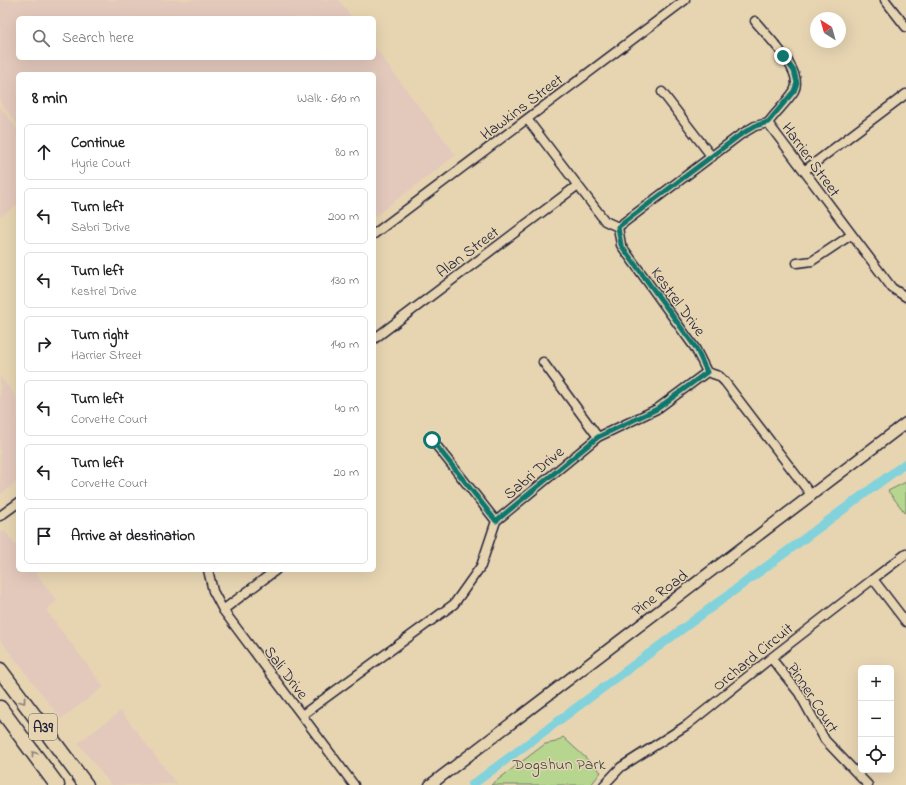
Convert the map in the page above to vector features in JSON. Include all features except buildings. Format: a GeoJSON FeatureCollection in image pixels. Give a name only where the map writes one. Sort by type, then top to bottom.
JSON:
{"type":"FeatureCollection","features":[{"type":"Feature","properties":{"kind":"highway","name":"A39"},"geometry":{"type":"LineString","coordinates":[[0,670],[86,785]]}},
{"type":"Feature","properties":{"kind":"highway","name":"A39"},"geometry":{"type":"LineString","coordinates":[[0,708],[57,785]]}},
{"type":"Feature","properties":{"kind":"highway"},"geometry":{"type":"LineString","coordinates":[[70,763],[75,775],[76,785]]}},
{"type":"Feature","properties":{"kind":"street","name":"Hawkins Street"},"geometry":{"type":"LineString","coordinates":[[376,232],[685,0]]}},
{"type":"Feature","properties":{"kind":"street"},"geometry":{"type":"LineString","coordinates":[[885,0],[906,27]]}},
{"type":"Feature","properties":{"kind":"street"},"geometry":{"type":"LineString","coordinates":[[755,21],[794,71],[797,83],[794,91],[768,122]]}},
{"type":"Feature","properties":{"kind":"street"},"geometry":{"type":"LineString","coordinates":[[662,92],[712,157]]}},
{"type":"Feature","properties":{"kind":"street"},"geometry":{"type":"LineString","coordinates":[[804,171],[906,94]]}},
{"type":"Feature","properties":{"kind":"street"},"geometry":{"type":"LineString","coordinates":[[527,119],[605,221],[618,227]]}},
{"type":"Feature","properties":{"kind":"street","name":"Harrier Street"},"geometry":{"type":"LineString","coordinates":[[618,227],[740,135],[755,126],[768,122],[892,288],[906,297]]}},
{"type":"Feature","properties":{"kind":"street","name":"Alan Street"},"geometry":{"type":"LineString","coordinates":[[376,337],[578,185]]}},
{"type":"Feature","properties":{"kind":"street","name":"Kestrel Drive"},"geometry":{"type":"LineString","coordinates":[[618,227],[621,245],[696,348],[707,372]]}},
{"type":"Feature","properties":{"kind":"street"},"geometry":{"type":"LineString","coordinates":[[797,263],[812,261],[851,235]]}},
{"type":"Feature","properties":{"kind":"street"},"geometry":{"type":"LineString","coordinates":[[543,362],[598,437]]}},
{"type":"Feature","properties":{"kind":"street"},"geometry":{"type":"LineString","coordinates":[[707,372],[719,376],[725,382],[812,496]]}},
{"type":"Feature","properties":{"kind":"street","name":"Sabri Drive"},"geometry":{"type":"LineString","coordinates":[[496,521],[598,437],[657,409],[707,372]]}},
{"type":"Feature","properties":{"kind":"street","name":"Pine Road"},"geometry":{"type":"LineString","coordinates":[[430,785],[812,496],[906,423]]}},
{"type":"Feature","properties":{"kind":"street"},"geometry":{"type":"LineString","coordinates":[[302,716],[454,604],[481,566],[496,521],[432,440]]}},
{"type":"Feature","properties":{"kind":"street"},"geometry":{"type":"LineString","coordinates":[[0,516],[16,504]]}},
{"type":"Feature","properties":{"kind":"street","name":"Orchard Circuit"},"geometry":{"type":"LineString","coordinates":[[604,785],[622,767],[687,725],[906,554]]}},
{"type":"Feature","properties":{"kind":"street","name":"Sali Drive"},"geometry":{"type":"LineString","coordinates":[[209,572],[214,591],[223,610],[354,785]]}},
{"type":"Feature","properties":{"kind":"street"},"geometry":{"type":"LineString","coordinates":[[223,610],[273,572]]}},
{"type":"Feature","properties":{"kind":"street"},"geometry":{"type":"LineString","coordinates":[[873,579],[906,622]]}},
{"type":"Feature","properties":{"kind":"street","name":"Pinner Court"},"geometry":{"type":"LineString","coordinates":[[771,658],[799,693],[825,740],[868,785]]}},
{"type":"Feature","properties":{"kind":"shaded area"},"geometry":{"type":"Polygon","coordinates":[[[0,0],[339,0],[351,16],[16,16],[16,60],[376,60],[376,50],[456,155],[376,215],[376,72],[16,72],[16,122],[0,102],[0,0]]]}},
{"type":"Feature","properties":{"kind":"shaded area"},"geometry":{"type":"Polygon","coordinates":[[[0,106],[16,127],[16,205],[0,217],[0,106]]]}},
{"type":"Feature","properties":{"kind":"shaded area"},"geometry":{"type":"Polygon","coordinates":[[[0,376],[16,397],[16,483],[0,495],[0,376]]]}},
{"type":"Feature","properties":{"kind":"shaded area"},"geometry":{"type":"Polygon","coordinates":[[[4,530],[16,545],[16,572],[35,572],[57,601],[46,610],[104,687],[61,719],[0,640],[0,533],[4,530]]]}},
{"type":"Feature","properties":{"kind":"shaded area"},"geometry":{"type":"Polygon","coordinates":[[[121,711],[177,784],[111,785],[78,743],[121,711]]]}},
{"type":"Feature","properties":{"kind":"green space"},"geometry":{"type":"Polygon","coordinates":[[[906,482],[906,514],[888,491],[906,482]]]}},
{"type":"Feature","properties":{"kind":"green space","name":"Dogshun Park"},"geometry":{"type":"Polygon","coordinates":[[[563,737],[601,772],[591,785],[491,785],[545,744],[556,742],[563,737]]]}},
{"type":"Feature","properties":{"kind":"waterway"},"geometry":{"type":"LineString","coordinates":[[472,785],[906,463]]}},
{"type":"Feature","properties":{"kind":"route"},"geometry":{"type":"LineString","coordinates":[[432,440],[496,521],[598,437],[657,409],[707,372],[696,348],[621,245],[618,227],[740,135],[755,126],[768,122],[794,91],[797,83],[794,71],[783,56]]}}]}
